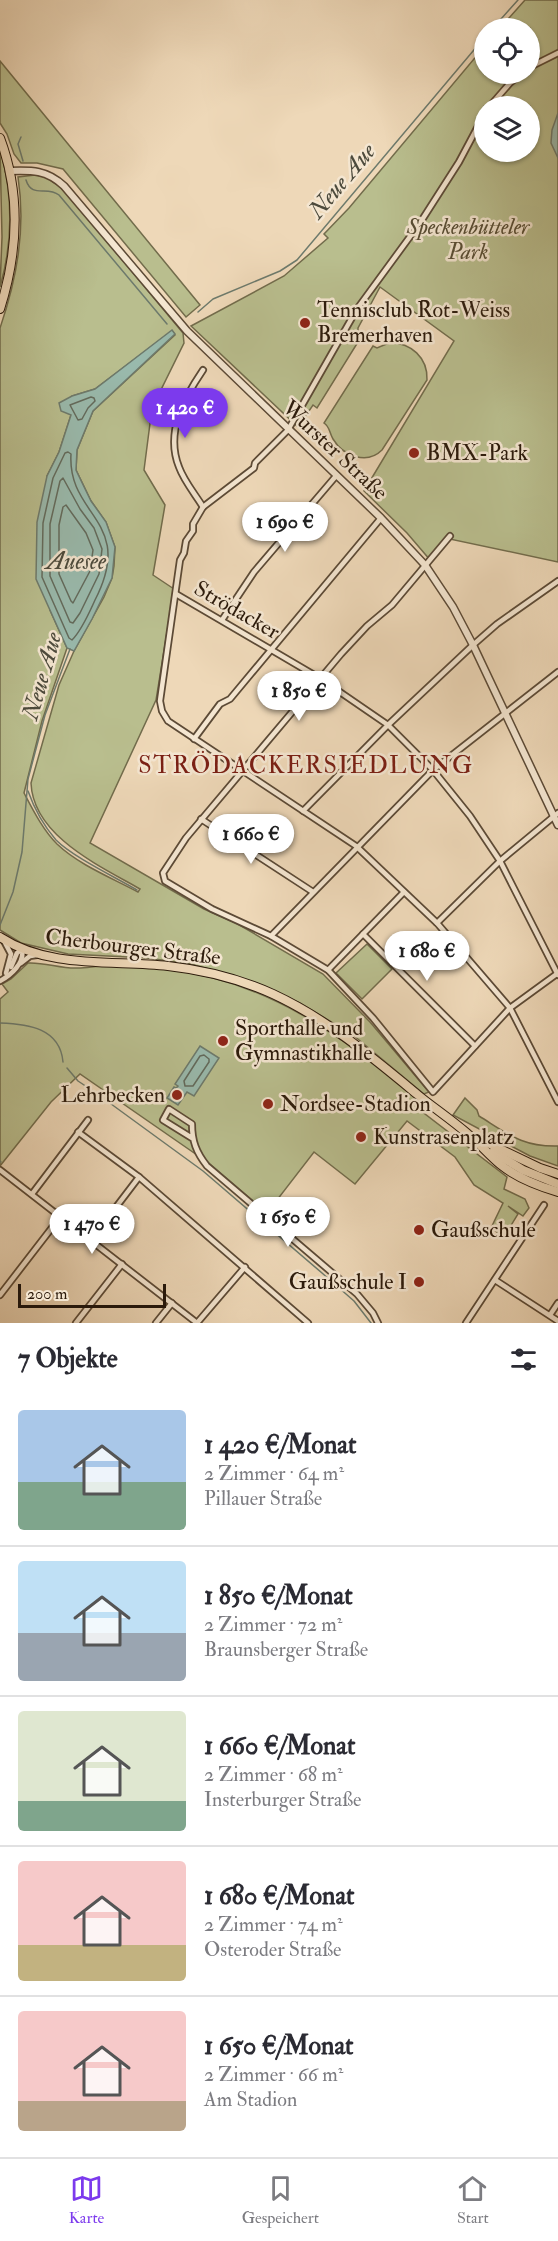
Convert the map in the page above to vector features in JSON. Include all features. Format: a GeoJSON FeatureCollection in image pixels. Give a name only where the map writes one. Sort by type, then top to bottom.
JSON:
{"type":"FeatureCollection","features":[{"type":"Feature","properties":{"kind":"main road"},"geometry":{"type":"LineString","coordinates":[[0,138],[15,204],[15,236],[10,273],[0,309]]}},
{"type":"Feature","properties":{"kind":"main road","name":"Cherbourger Straße"},"geometry":{"type":"LineString","coordinates":[[1,938],[22,949],[42,955],[74,960],[191,969],[232,979],[262,990],[318,1018],[344,1035],[468,1134],[508,1170],[558,1192]]}},
{"type":"Feature","properties":{"kind":"main road"},"geometry":{"type":"LineString","coordinates":[[468,1134],[513,1165],[558,1184]]}},
{"type":"Feature","properties":{"kind":"main road","name":"Cherbourger Straße"},"geometry":{"type":"LineString","coordinates":[[468,1134],[540,1168],[558,1174]]}},
{"type":"Feature","properties":{"kind":"street"},"geometry":{"type":"LineString","coordinates":[[540,62],[558,53]]}},
{"type":"Feature","properties":{"kind":"street"},"geometry":{"type":"LineString","coordinates":[[498,96],[509,84]]}},
{"type":"Feature","properties":{"kind":"street"},"geometry":{"type":"LineString","coordinates":[[474,134],[420,224],[357,309],[288,430],[255,463],[254,468],[203,507],[193,524],[193,531],[186,541],[180,560],[160,701],[162,711],[168,721],[356,846],[437,923],[510,1008],[558,1102]]}},
{"type":"Feature","properties":{"kind":"street","name":"Wurster Straße"},"geometry":{"type":"LineString","coordinates":[[9,171],[34,170],[45,173],[64,186],[172,315],[381,518],[425,565],[453,607],[473,645],[556,814],[558,825]]}},
{"type":"Feature","properties":{"kind":"street"},"geometry":{"type":"LineString","coordinates":[[203,370],[192,386],[180,413],[174,433],[174,444],[175,455],[182,474],[203,507]]}},
{"type":"Feature","properties":{"kind":"street"},"geometry":{"type":"LineString","coordinates":[[222,620],[254,572],[336,476]]}},
{"type":"Feature","properties":{"kind":"street"},"geometry":{"type":"LineString","coordinates":[[194,740],[220,704],[230,699],[381,518]]}},
{"type":"Feature","properties":{"kind":"street"},"geometry":{"type":"LineString","coordinates":[[450,536],[392,605],[367,626],[201,819],[172,857],[163,873],[165,881],[212,909],[271,936],[328,970],[373,1018],[433,1092],[510,1008],[558,974]]}},
{"type":"Feature","properties":{"kind":"street"},"geometry":{"type":"LineString","coordinates":[[303,811],[388,725],[496,624],[558,581]]}},
{"type":"Feature","properties":{"kind":"street","name":"Strödacker"},"geometry":{"type":"LineString","coordinates":[[176,594],[321,679],[388,725],[433,770],[470,816],[500,861],[558,974]]}},
{"type":"Feature","properties":{"kind":"street"},"geometry":{"type":"LineString","coordinates":[[271,936],[356,846],[433,770],[558,672]]}},
{"type":"Feature","properties":{"kind":"street"},"geometry":{"type":"LineString","coordinates":[[437,923],[500,861],[556,814]]}},
{"type":"Feature","properties":{"kind":"street"},"geometry":{"type":"LineString","coordinates":[[201,819],[313,892]]}},
{"type":"Feature","properties":{"kind":"street"},"geometry":{"type":"LineString","coordinates":[[328,970],[404,892]]}},
{"type":"Feature","properties":{"kind":"street"},"geometry":{"type":"LineString","coordinates":[[363,934],[475,1046]]}},
{"type":"Feature","properties":{"kind":"street"},"geometry":{"type":"LineString","coordinates":[[1,938],[9,946],[11,954],[6,973]]}},
{"type":"Feature","properties":{"kind":"street"},"geometry":{"type":"LineString","coordinates":[[0,980],[10,976],[15,969],[22,958],[22,949]]}},
{"type":"Feature","properties":{"kind":"street"},"geometry":{"type":"LineString","coordinates":[[0,980],[22,949]]}},
{"type":"Feature","properties":{"kind":"street"},"geometry":{"type":"LineString","coordinates":[[15,969],[30,956],[42,955]]}},
{"type":"Feature","properties":{"kind":"street"},"geometry":{"type":"LineString","coordinates":[[192,1138],[163,1120],[170,1109],[192,1124],[192,1138],[200,1158],[207,1166],[357,1294],[373,1313],[378,1323]]}},
{"type":"Feature","properties":{"kind":"street"},"geometry":{"type":"LineString","coordinates":[[32,1194],[88,1120]]}},
{"type":"Feature","properties":{"kind":"street"},"geometry":{"type":"LineString","coordinates":[[78,1132],[139,1177],[308,1323]]}},
{"type":"Feature","properties":{"kind":"street"},"geometry":{"type":"LineString","coordinates":[[0,1170],[197,1323],[245,1267]]}},
{"type":"Feature","properties":{"kind":"street"},"geometry":{"type":"LineString","coordinates":[[91,1240],[139,1177]]}},
{"type":"Feature","properties":{"kind":"street"},"geometry":{"type":"LineString","coordinates":[[466,1323],[544,1205]]}},
{"type":"Feature","properties":{"kind":"street"},"geometry":{"type":"LineString","coordinates":[[0,1295],[60,1216]]}},
{"type":"Feature","properties":{"kind":"street"},"geometry":{"type":"LineString","coordinates":[[76,1323],[122,1264]]}},
{"type":"Feature","properties":{"kind":"street"},"geometry":{"type":"LineString","coordinates":[[495,1280],[558,1321]]}},
{"type":"Feature","properties":{"kind":"street"},"geometry":{"type":"LineString","coordinates":[[156,1323],[172,1303]]}},
{"type":"Feature","properties":{"kind":"street"},"geometry":{"type":"LineString","coordinates":[[550,1315],[558,1303]]}},
{"type":"Feature","properties":{"kind":"green space","name":"Speckenbütteler Park"},"geometry":{"type":"Polygon","coordinates":[[[525,0],[558,0],[558,562],[450,539],[431,561],[407,533],[364,491],[454,341],[380,287],[358,328],[358,342],[317,408],[313,405],[298,427],[191,326],[284,276],[328,238],[324,234],[349,208],[474,59],[474,84],[540,84],[540,18],[509,18],[525,0]]]}},
{"type":"Feature","properties":{"kind":"green space"},"geometry":{"type":"Polygon","coordinates":[[[0,61],[200,305],[186,317],[63,169],[37,163],[21,163],[14,154],[7,134],[0,123],[0,61]]]}},
{"type":"Feature","properties":{"kind":"green space"},"geometry":{"type":"Polygon","coordinates":[[[0,149],[7,184],[10,218],[7,253],[0,287],[2,237],[0,149]]]}},
{"type":"Feature","properties":{"kind":"green space"},"geometry":{"type":"Polygon","coordinates":[[[35,175],[46,177],[65,191],[183,333],[184,343],[152,408],[144,470],[165,505],[153,575],[174,589],[156,700],[90,843],[204,909],[236,923],[323,974],[370,1022],[429,1092],[424,1094],[353,1035],[300,1003],[244,979],[191,964],[147,958],[68,954],[21,943],[0,930],[0,328],[11,291],[18,253],[21,216],[18,177],[35,175]],[[172,331],[95,389],[72,396],[71,415],[59,452],[47,476],[50,610],[67,648],[42,721],[24,793],[43,826],[66,852],[85,865],[138,892],[140,889],[88,859],[56,834],[43,819],[35,802],[31,783],[59,685],[74,651],[104,597],[114,566],[115,547],[106,522],[91,501],[76,470],[77,450],[93,411],[175,335],[172,331]]]}},
{"type":"Feature","properties":{"kind":"green space"},"geometry":{"type":"Polygon","coordinates":[[[389,343],[404,345],[417,353],[425,365],[427,380],[382,450],[376,455],[363,458],[349,454],[337,445],[324,423],[373,346],[377,348],[389,343]]]}},
{"type":"Feature","properties":{"kind":"green space"},"geometry":{"type":"Polygon","coordinates":[[[367,944],[392,969],[362,999],[336,973],[367,944]]]}},
{"type":"Feature","properties":{"kind":"green space"},"geometry":{"type":"Polygon","coordinates":[[[28,963],[72,968],[120,966],[164,969],[202,975],[238,985],[271,999],[302,1015],[362,1054],[420,1100],[416,1107],[507,1177],[504,1189],[525,1199],[529,1208],[523,1216],[508,1206],[518,1214],[504,1237],[491,1228],[503,1203],[474,1185],[455,1157],[407,1121],[355,1184],[314,1152],[267,1213],[210,1164],[80,1074],[51,1102],[0,1166],[0,999],[8,992],[2,984],[28,963]]]}},
{"type":"Feature","properties":{"kind":"green space"},"geometry":{"type":"Polygon","coordinates":[[[465,1098],[477,1110],[479,1116],[507,1134],[525,1142],[558,1146],[558,1166],[530,1156],[453,1115],[465,1098]]]}},
{"type":"Feature","properties":{"kind":"water"},"geometry":{"type":"Polygon","coordinates":[[[558,113],[558,158],[551,143],[552,130],[558,113]]]}},
{"type":"Feature","properties":{"kind":"water","name":"Auesee"},"geometry":{"type":"Polygon","coordinates":[[[172,330],[175,334],[93,411],[77,450],[76,470],[91,501],[106,522],[115,547],[112,578],[74,651],[67,648],[36,579],[37,522],[47,476],[59,452],[71,415],[61,411],[59,403],[72,396],[95,389],[172,330]]]}},
{"type":"Feature","properties":{"kind":"water"},"geometry":{"type":"Polygon","coordinates":[[[200,1046],[219,1058],[194,1096],[187,1092],[178,1105],[167,1098],[174,1087],[178,1086],[175,1084],[200,1046]]]}},
{"type":"Feature","properties":{"kind":"waterway","name":"Neue Aue"},"geometry":{"type":"LineString","coordinates":[[502,18],[518,0]]}},
{"type":"Feature","properties":{"kind":"waterway","name":"Neue Aue"},"geometry":{"type":"LineString","coordinates":[[198,312],[213,299],[280,271],[297,260],[474,50]]}},
{"type":"Feature","properties":{"kind":"waterway"},"geometry":{"type":"LineString","coordinates":[[21,137],[18,144],[23,161]]}},
{"type":"Feature","properties":{"kind":"waterway"},"geometry":{"type":"LineString","coordinates":[[26,180],[32,189],[50,191],[59,195],[167,324]]}},
{"type":"Feature","properties":{"kind":"waterway","name":"Neue Aue"},"geometry":{"type":"LineString","coordinates":[[0,925],[13,892],[22,852],[28,779],[45,715],[70,649]]}},
{"type":"Feature","properties":{"kind":"waterway"},"geometry":{"type":"LineString","coordinates":[[28,791],[40,817],[56,840],[83,860],[137,890]]}},
{"type":"Feature","properties":{"kind":"waterway"},"geometry":{"type":"LineString","coordinates":[[0,1023],[41,1030],[56,1042],[63,1062]]}},
{"type":"Feature","properties":{"kind":"waterway"},"geometry":{"type":"LineString","coordinates":[[67,1068],[78,1081],[102,1097]]}},
{"type":"Feature","properties":{"kind":"waterway"},"geometry":{"type":"LineString","coordinates":[[107,1101],[203,1171],[354,1301],[371,1323]]}},
{"type":"Feature","properties":{"kind":"place","name":"Tennisclub Rot-Weiss Bremerhaven"},"geometry":{"type":"Point","coordinates":[305,323]}},
{"type":"Feature","properties":{"kind":"place","name":"BMX-Park"},"geometry":{"type":"Point","coordinates":[414,453]}},
{"type":"Feature","properties":{"kind":"place","name":"Sporthalle und Gymnastikhalle"},"geometry":{"type":"Point","coordinates":[223,1041]}},
{"type":"Feature","properties":{"kind":"place","name":"Lehrbecken"},"geometry":{"type":"Point","coordinates":[177,1095]}},
{"type":"Feature","properties":{"kind":"place","name":"Nordsee-Stadion"},"geometry":{"type":"Point","coordinates":[268,1104]}},
{"type":"Feature","properties":{"kind":"place","name":"Kunstrasenplatz"},"geometry":{"type":"Point","coordinates":[361,1137]}},
{"type":"Feature","properties":{"kind":"place","name":"Gaußschule"},"geometry":{"type":"Point","coordinates":[419,1230]}},
{"type":"Feature","properties":{"kind":"place","name":"Gaußschule I"},"geometry":{"type":"Point","coordinates":[419,1282]}},
{"type":"Feature","properties":{"kind":"district","name":"STRÖDACKERSIEDLUNG"},"geometry":{"type":"Point","coordinates":[306,765]}}]}
